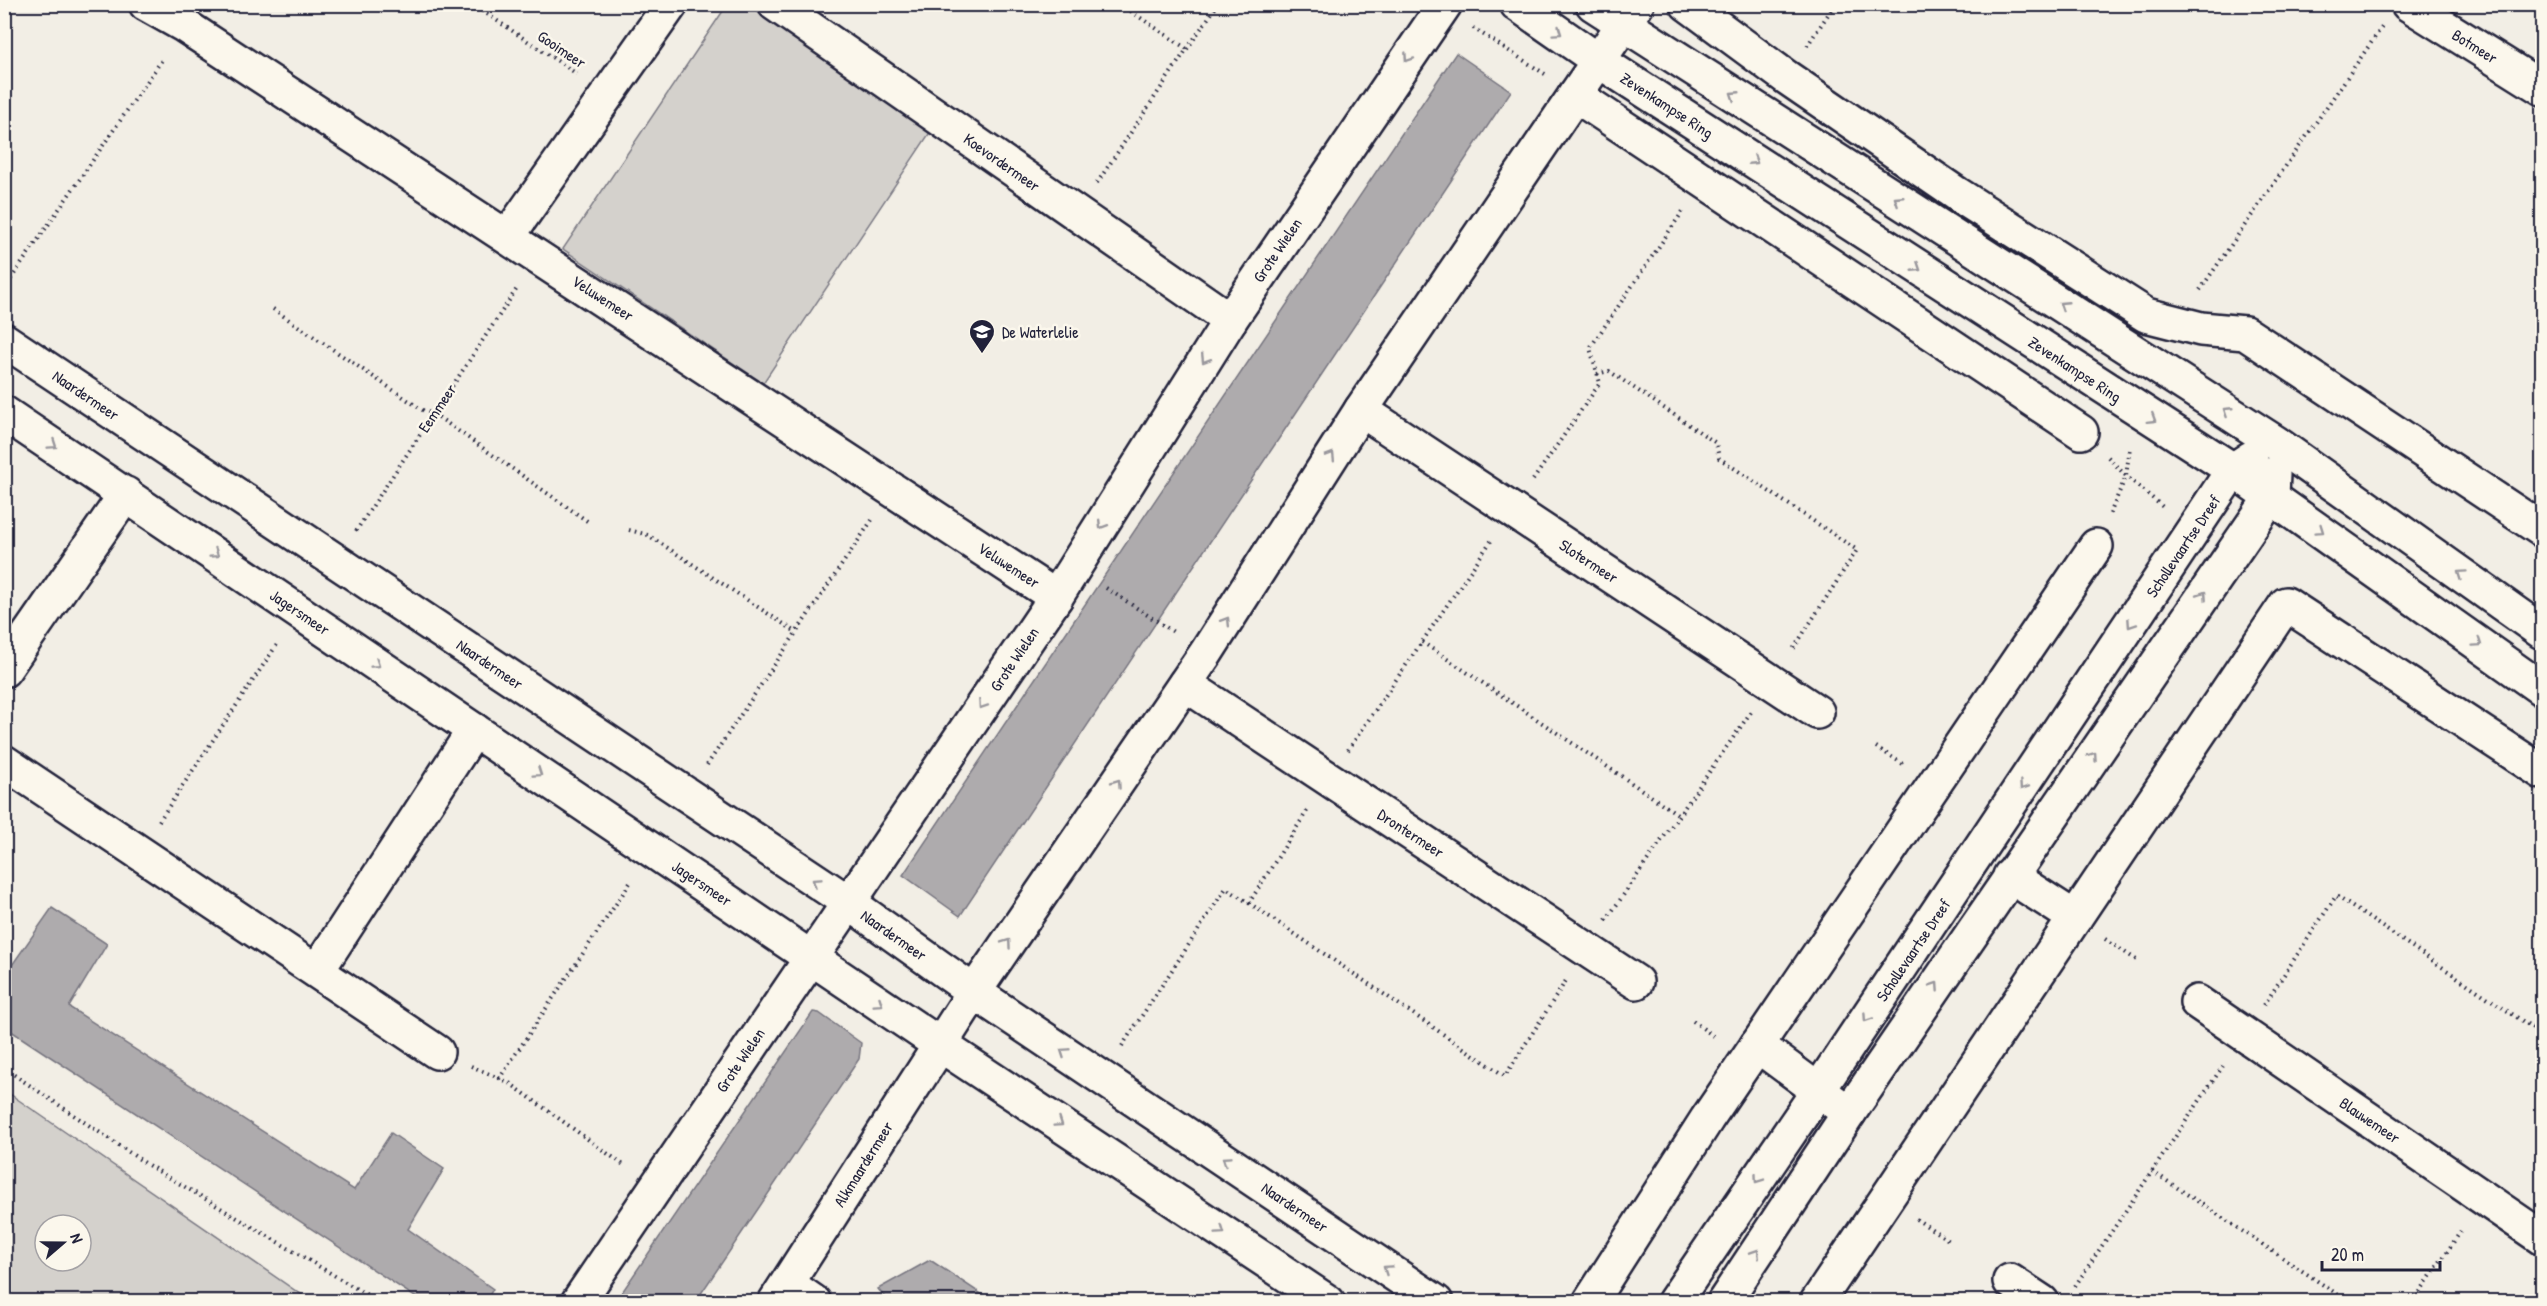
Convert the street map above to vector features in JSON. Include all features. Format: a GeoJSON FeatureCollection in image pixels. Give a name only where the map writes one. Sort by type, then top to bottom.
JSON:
{"type":"FeatureCollection","features":[{"type":"Feature","properties":{"kind":"street","name":"Veluwemeer"},"geometry":{"type":"LineString","coordinates":[[146,4],[185,26],[508,236],[1056,597]]}},
{"type":"Feature","properties":{"kind":"street"},"geometry":{"type":"LineString","coordinates":[[508,236],[671,4]]}},
{"type":"Feature","properties":{"kind":"street","name":"Koevordermeer"},"geometry":{"type":"LineString","coordinates":[[775,4],[1230,320]]}},
{"type":"Feature","properties":{"kind":"street","name":"Zevenkampse Ring"},"geometry":{"type":"LineString","coordinates":[[1517,4],[1599,61],[2272,496],[2542,689]]}},
{"type":"Feature","properties":{"kind":"street"},"geometry":{"type":"LineString","coordinates":[[1593,4],[1630,15],[2276,443],[2542,632]]}},
{"type":"Feature","properties":{"kind":"street"},"geometry":{"type":"LineString","coordinates":[[1687,4],[1786,77],[1957,194],[2146,315],[2201,329],[2245,333],[2542,530]]}},
{"type":"Feature","properties":{"kind":"street","name":"Grote Wielen"},"geometry":{"type":"LineString","coordinates":[[578,1302],[654,1186],[1056,597],[1230,320],[1439,6]]}},
{"type":"Feature","properties":{"kind":"street","name":"Botmeer"},"geometry":{"type":"LineString","coordinates":[[2396,14],[2542,88]]}},
{"type":"Feature","properties":{"kind":"street"},"geometry":{"type":"LineString","coordinates":[[939,1044],[1185,684],[1361,410],[1630,15]]}},
{"type":"Feature","properties":{"kind":"street"},"geometry":{"type":"LineString","coordinates":[[1575,95],[2081,432]]}},
{"type":"Feature","properties":{"kind":"street","name":"Naardermeer"},"geometry":{"type":"LineString","coordinates":[[4,340],[848,902],[974,992],[1436,1302]]}},
{"type":"Feature","properties":{"kind":"street","name":"Slotermeer"},"geometry":{"type":"LineString","coordinates":[[1361,410],[1817,712]]}},
{"type":"Feature","properties":{"kind":"street","name":"Jagersmeer"},"geometry":{"type":"LineString","coordinates":[[4,413],[811,957]]}},
{"type":"Feature","properties":{"kind":"street"},"geometry":{"type":"LineString","coordinates":[[1724,1302],[2010,876],[2272,496],[2276,443]]}},
{"type":"Feature","properties":{"kind":"street","name":"Schollevaartse Dreef"},"geometry":{"type":"LineString","coordinates":[[1674,1302],[1818,1091],[2233,470],[2276,443]]}},
{"type":"Feature","properties":{"kind":"street"},"geometry":{"type":"LineString","coordinates":[[4,670],[126,494]]}},
{"type":"Feature","properties":{"kind":"street"},"geometry":{"type":"LineString","coordinates":[[1590,1302],[1757,1045],[2096,546]]}},
{"type":"Feature","properties":{"kind":"street"},"geometry":{"type":"LineString","coordinates":[[1816,1302],[2286,604],[2542,772]]}},
{"type":"Feature","properties":{"kind":"street","name":"Drontermeer"},"geometry":{"type":"LineString","coordinates":[[1185,684],[1636,982]]}},
{"type":"Feature","properties":{"kind":"street"},"geometry":{"type":"LineString","coordinates":[[316,971],[474,730]]}},
{"type":"Feature","properties":{"kind":"street"},"geometry":{"type":"LineString","coordinates":[[4,762],[437,1052]]}},
{"type":"Feature","properties":{"kind":"street"},"geometry":{"type":"LineString","coordinates":[[2010,876],[2075,918]]}},
{"type":"Feature","properties":{"kind":"street"},"geometry":{"type":"LineString","coordinates":[[811,957],[1329,1302]]}},
{"type":"Feature","properties":{"kind":"street","name":"Blauwemeer"},"geometry":{"type":"LineString","coordinates":[[2197,1002],[2542,1238]]}},
{"type":"Feature","properties":{"kind":"street","name":"Alkmaardermeer"},"geometry":{"type":"LineString","coordinates":[[792,1296],[939,1044]]}},
{"type":"Feature","properties":{"kind":"street"},"geometry":{"type":"LineString","coordinates":[[1757,1045],[1849,1113]]}},
{"type":"Feature","properties":{"kind":"street"},"geometry":{"type":"LineString","coordinates":[[2010,1281],[2042,1302]]}},
{"type":"Feature","properties":{"kind":"path","name":"Gooimeer"},"geometry":{"type":"LineString","coordinates":[[472,4],[608,94]]}},
{"type":"Feature","properties":{"kind":"path"},"geometry":{"type":"LineString","coordinates":[[1120,4],[1187,49]]}},
{"type":"Feature","properties":{"kind":"path"},"geometry":{"type":"LineString","coordinates":[[1077,213],[1218,4]]}},
{"type":"Feature","properties":{"kind":"path"},"geometry":{"type":"LineString","coordinates":[[1786,77],[1835,4]]}},
{"type":"Feature","properties":{"kind":"path"},"geometry":{"type":"LineString","coordinates":[[1439,6],[1575,95]]}},
{"type":"Feature","properties":{"kind":"path"},"geometry":{"type":"LineString","coordinates":[[2177,323],[2396,14]]}},
{"type":"Feature","properties":{"kind":"path"},"geometry":{"type":"LineString","coordinates":[[4,289],[185,26]]}},
{"type":"Feature","properties":{"kind":"path"},"geometry":{"type":"LineString","coordinates":[[1249,903],[1328,778],[1600,383],[1590,348],[1703,180]]}},
{"type":"Feature","properties":{"kind":"path","name":"Eemmeer"},"geometry":{"type":"LineString","coordinates":[[336,561],[538,256]]}},
{"type":"Feature","properties":{"kind":"path"},"geometry":{"type":"LineString","coordinates":[[273,309],[424,411],[434,414],[590,523]]}},
{"type":"Feature","properties":{"kind":"path"},"geometry":{"type":"LineString","coordinates":[[1101,1077],[1226,888],[1506,1076],[1586,949],[1772,682],[1857,550],[1719,458],[1716,443],[1609,371],[1597,374]]}},
{"type":"Feature","properties":{"kind":"path"},"geometry":{"type":"LineString","coordinates":[[687,795],[893,489]]}},
{"type":"Feature","properties":{"kind":"path"},"geometry":{"type":"LineString","coordinates":[[629,530],[648,535],[796,632]]}},
{"type":"Feature","properties":{"kind":"path"},"geometry":{"type":"LineString","coordinates":[[1103,586],[1163,626]]}},
{"type":"Feature","properties":{"kind":"path"},"geometry":{"type":"LineString","coordinates":[[138,852],[299,612]]}},
{"type":"Feature","properties":{"kind":"path"},"geometry":{"type":"LineString","coordinates":[[1422,642],[1679,815]]}},
{"type":"Feature","properties":{"kind":"path"},"geometry":{"type":"LineString","coordinates":[[500,1079],[652,850]]}},
{"type":"Feature","properties":{"kind":"path"},"geometry":{"type":"LineString","coordinates":[[437,1052],[500,1079],[654,1186]]}},
{"type":"Feature","properties":{"kind":"path"},"geometry":{"type":"LineString","coordinates":[[4,1068],[148,1165],[379,1302]]}},
{"type":"Feature","properties":{"kind":"path"},"geometry":{"type":"LineString","coordinates":[[2152,1171],[2349,1302]]}},
{"type":"Feature","properties":{"kind":"path"},"geometry":{"type":"LineString","coordinates":[[2413,1302],[2483,1197]]}},
{"type":"Feature","properties":{"kind":"shaded area"},"geometry":{"type":"Polygon","coordinates":[[[727,5],[757,5],[935,125],[763,383],[563,249],[727,5]]]}},
{"type":"Feature","properties":{"kind":"shaded area"},"geometry":{"type":"Polygon","coordinates":[[[1456,53],[1511,91],[960,916],[903,875],[1456,53]]]}},
{"type":"Feature","properties":{"kind":"shaded area"},"geometry":{"type":"Polygon","coordinates":[[[52,908],[107,944],[69,1007],[354,1190],[391,1133],[444,1169],[408,1229],[493,1289],[486,1301],[421,1301],[5,1027],[5,965],[10,968],[52,908]]]}},
{"type":"Feature","properties":{"kind":"shaded area"},"geometry":{"type":"Polygon","coordinates":[[[813,1012],[819,1013],[861,1043],[859,1059],[696,1301],[616,1301],[813,1012]]]}},
{"type":"Feature","properties":{"kind":"shaded area"},"geometry":{"type":"Polygon","coordinates":[[[4,1090],[296,1291],[312,1301],[5,1301],[4,1090]]]}},
{"type":"Feature","properties":{"kind":"shaded area"},"geometry":{"type":"Polygon","coordinates":[[[930,1260],[992,1301],[888,1301],[878,1289],[930,1260]]]}},
{"type":"Feature","properties":{"kind":"place","name":"De Waterlelie"},"geometry":{"type":"Point","coordinates":[982,355]}}]}
